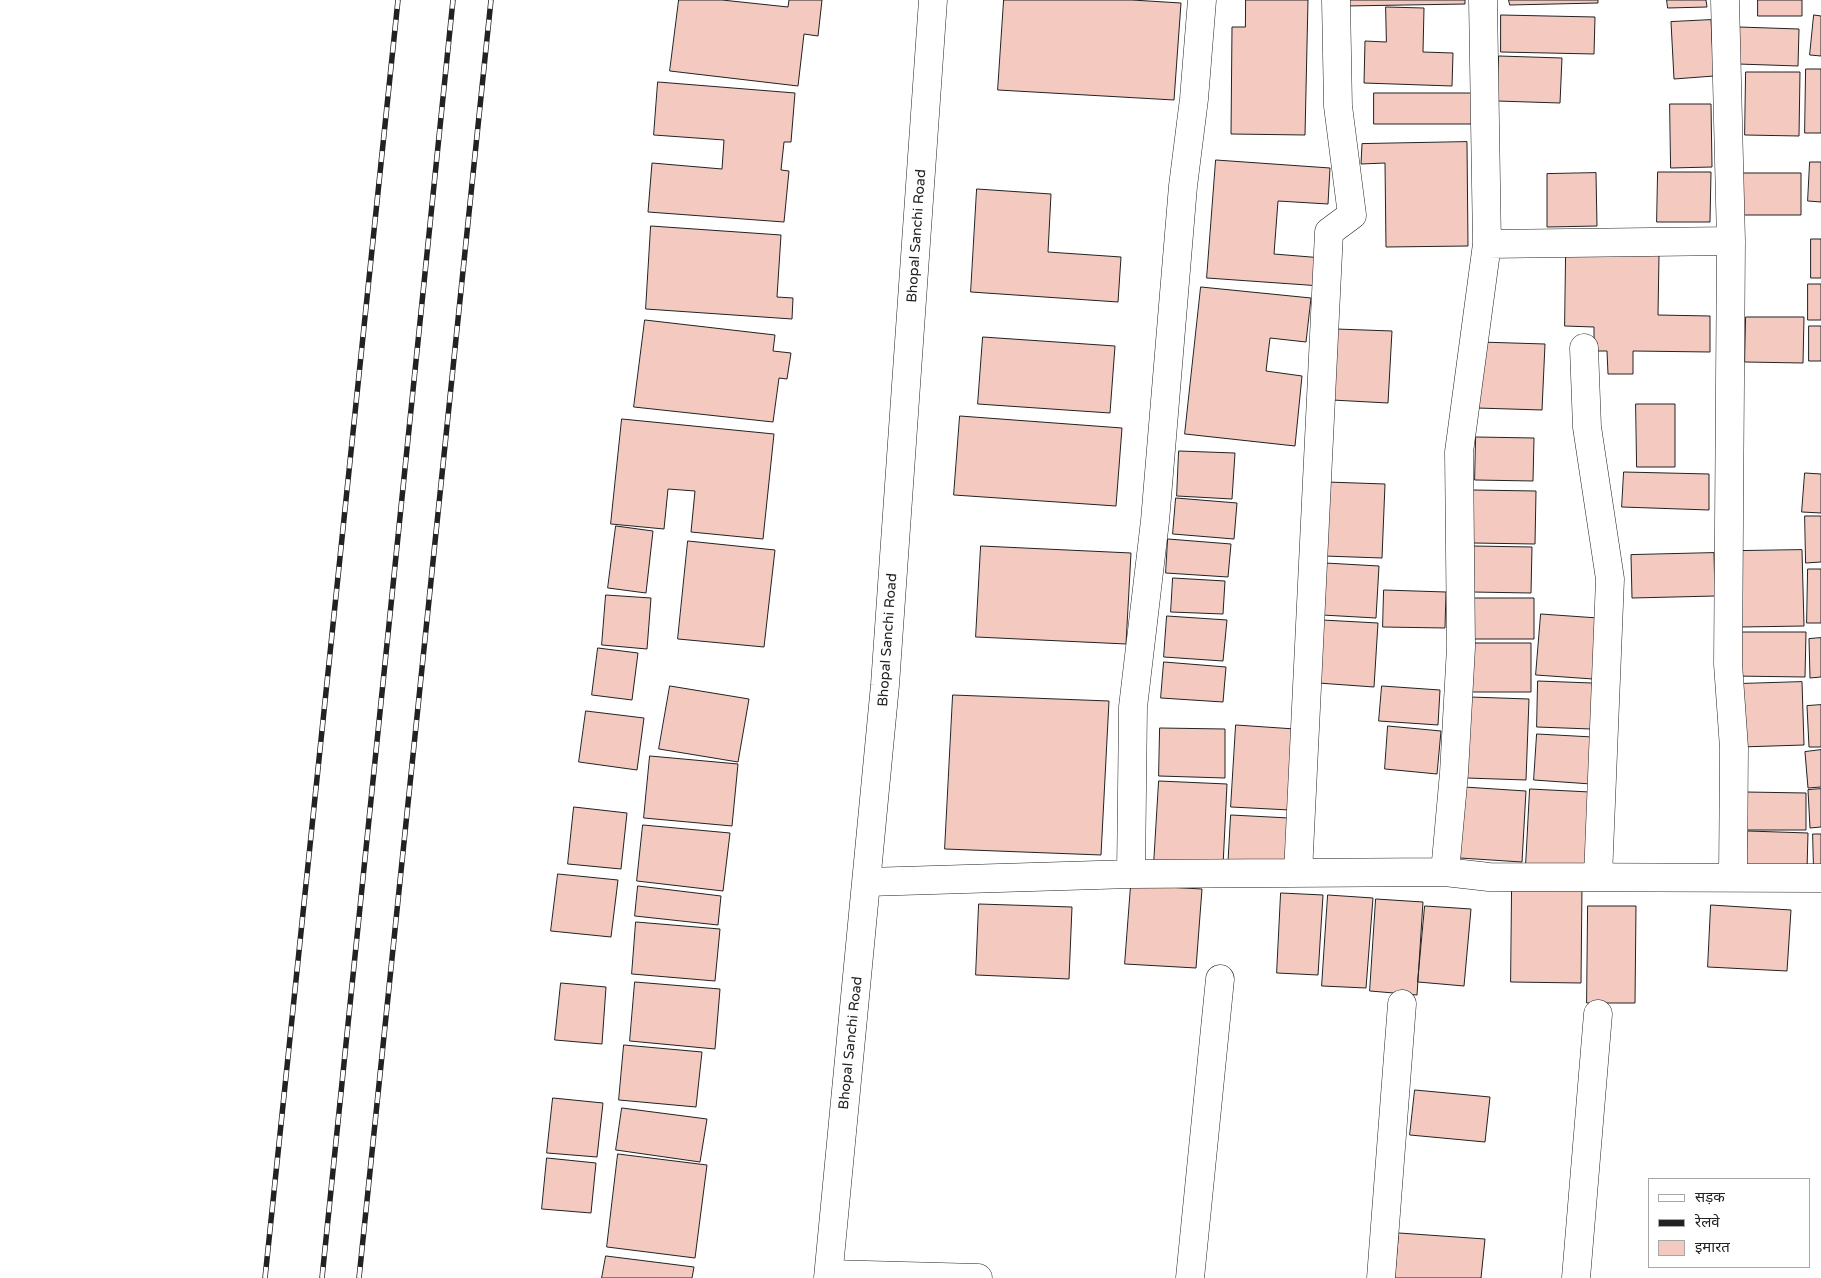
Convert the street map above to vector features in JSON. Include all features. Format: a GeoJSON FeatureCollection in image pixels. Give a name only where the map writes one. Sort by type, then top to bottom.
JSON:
{"type":"FeatureCollection","features":[{"type":"Feature","properties":{"kind":"street","name":"Bhopal Sanchi Road"},"geometry":{"type":"LineString","coordinates":[[829,1276],[885,685],[933,0]]}},
{"type":"Feature","properties":{"kind":"street"},"geometry":{"type":"LineString","coordinates":[[1131,874],[1133,707],[1155,521],[1183,186],[1194,99],[1202,0]]}},
{"type":"Feature","properties":{"kind":"street"},"geometry":{"type":"LineString","coordinates":[[1298,874],[1329,232],[1352,215],[1338,106],[1336,0]]}},
{"type":"Feature","properties":{"kind":"street"},"geometry":{"type":"LineString","coordinates":[[1445,872],[1454,773],[1461,647],[1459,452],[1486,244],[1483,0]]}},
{"type":"Feature","properties":{"kind":"street"},"geometry":{"type":"LineString","coordinates":[[1725,0],[1731,241],[1728,664],[1734,748],[1733,877]]}},
{"type":"Feature","properties":{"kind":"street"},"geometry":{"type":"LineString","coordinates":[[1486,244],[1731,241]]}},
{"type":"Feature","properties":{"kind":"street"},"geometry":{"type":"LineString","coordinates":[[1584,348],[1587,427],[1610,579],[1598,877]]}},
{"type":"Feature","properties":{"kind":"street"},"geometry":{"type":"LineString","coordinates":[[867,882],[1131,874],[1445,872],[1490,877],[1821,878]]}},
{"type":"Feature","properties":{"kind":"street"},"geometry":{"type":"LineString","coordinates":[[1190,1278],[1220,979]]}},
{"type":"Feature","properties":{"kind":"street"},"geometry":{"type":"LineString","coordinates":[[1380,1278],[1402,1004]]}},
{"type":"Feature","properties":{"kind":"street"},"geometry":{"type":"LineString","coordinates":[[1576,1278],[1598,1014]]}},
{"type":"Feature","properties":{"kind":"street"},"geometry":{"type":"LineString","coordinates":[[829,1276],[978,1278]]}},
{"type":"Feature","properties":{"kind":"building"},"geometry":{"type":"Polygon","coordinates":[[[679,0],[722,0],[788,7],[789,0],[822,0],[818,36],[804,34],[798,86],[670,71],[679,0]]]}},
{"type":"Feature","properties":{"kind":"building"},"geometry":{"type":"Polygon","coordinates":[[[1004,0],[1132,0],[1181,3],[1174,100],[998,90],[1004,0]]]}},
{"type":"Feature","properties":{"kind":"building"},"geometry":{"type":"Polygon","coordinates":[[[1246,0],[1308,0],[1305,135],[1231,134],[1232,27],[1245,27],[1246,0]]]}},
{"type":"Feature","properties":{"kind":"building"},"geometry":{"type":"Polygon","coordinates":[[[1346,0],[1465,0],[1465,4],[1346,6],[1346,0]]]}},
{"type":"Feature","properties":{"kind":"building"},"geometry":{"type":"Polygon","coordinates":[[[1509,0],[1598,0],[1598,3],[1510,5],[1509,0]]]}},
{"type":"Feature","properties":{"kind":"building"},"geometry":{"type":"Polygon","coordinates":[[[1667,0],[1706,0],[1707,7],[1668,8],[1667,0]]]}},
{"type":"Feature","properties":{"kind":"building"},"geometry":{"type":"Polygon","coordinates":[[[1758,0],[1802,0],[1802,16],[1758,16],[1758,0]]]}},
{"type":"Feature","properties":{"kind":"building"},"geometry":{"type":"Polygon","coordinates":[[[1386,7],[1424,8],[1423,52],[1453,53],[1452,86],[1364,83],[1365,41],[1386,42],[1386,7]]]}},
{"type":"Feature","properties":{"kind":"building"},"geometry":{"type":"Polygon","coordinates":[[[1501,15],[1595,17],[1594,54],[1501,52],[1501,15]]]}},
{"type":"Feature","properties":{"kind":"building"},"geometry":{"type":"Polygon","coordinates":[[[1814,15],[1821,16],[1821,56],[1810,55],[1814,15]]]}},
{"type":"Feature","properties":{"kind":"building"},"geometry":{"type":"Polygon","coordinates":[[[1711,20],[1714,76],[1674,79],[1671,22],[1711,20]]]}},
{"type":"Feature","properties":{"kind":"building"},"geometry":{"type":"Polygon","coordinates":[[[1739,27],[1799,29],[1798,66],[1738,64],[1739,27]]]}},
{"type":"Feature","properties":{"kind":"building"},"geometry":{"type":"Polygon","coordinates":[[[1499,56],[1562,58],[1560,103],[1497,101],[1499,56]]]}},
{"type":"Feature","properties":{"kind":"building"},"geometry":{"type":"Polygon","coordinates":[[[1806,69],[1821,69],[1821,133],[1805,133],[1806,69]]]}},
{"type":"Feature","properties":{"kind":"building"},"geometry":{"type":"Polygon","coordinates":[[[1746,72],[1800,72],[1799,136],[1745,135],[1746,72]]]}},
{"type":"Feature","properties":{"kind":"building"},"geometry":{"type":"Polygon","coordinates":[[[658,82],[795,93],[791,142],[784,142],[781,170],[789,171],[784,222],[648,212],[652,163],[722,169],[724,140],[654,135],[658,82]]]}},
{"type":"Feature","properties":{"kind":"building"},"geometry":{"type":"Polygon","coordinates":[[[1374,93],[1472,93],[1472,124],[1374,124],[1374,93]]]}},
{"type":"Feature","properties":{"kind":"building"},"geometry":{"type":"Polygon","coordinates":[[[1670,104],[1711,104],[1712,167],[1671,168],[1670,104]]]}},
{"type":"Feature","properties":{"kind":"building"},"geometry":{"type":"Polygon","coordinates":[[[1467,142],[1468,246],[1386,247],[1385,163],[1361,164],[1362,144],[1467,142]]]}},
{"type":"Feature","properties":{"kind":"building"},"geometry":{"type":"Polygon","coordinates":[[[1216,160],[1330,168],[1328,204],[1278,201],[1274,254],[1323,258],[1321,286],[1207,278],[1216,160]]]}},
{"type":"Feature","properties":{"kind":"building"},"geometry":{"type":"Polygon","coordinates":[[[1810,162],[1821,162],[1821,202],[1808,201],[1810,162]]]}},
{"type":"Feature","properties":{"kind":"building"},"geometry":{"type":"Polygon","coordinates":[[[1658,172],[1711,172],[1710,222],[1657,222],[1658,172]]]}},
{"type":"Feature","properties":{"kind":"building"},"geometry":{"type":"Polygon","coordinates":[[[1596,173],[1597,226],[1547,227],[1547,174],[1596,173]]]}},
{"type":"Feature","properties":{"kind":"building"},"geometry":{"type":"Polygon","coordinates":[[[1740,173],[1801,173],[1801,215],[1740,215],[1740,173]]]}},
{"type":"Feature","properties":{"kind":"building"},"geometry":{"type":"Polygon","coordinates":[[[977,189],[1051,194],[1048,252],[1121,257],[1118,302],[971,292],[977,189]]]}},
{"type":"Feature","properties":{"kind":"building"},"geometry":{"type":"Polygon","coordinates":[[[651,226],[781,235],[777,297],[793,298],[792,319],[646,309],[651,226]]]}},
{"type":"Feature","properties":{"kind":"building"},"geometry":{"type":"Polygon","coordinates":[[[1811,239],[1821,239],[1821,278],[1811,278],[1811,239]]]}},
{"type":"Feature","properties":{"kind":"building"},"geometry":{"type":"Polygon","coordinates":[[[1566,254],[1659,255],[1658,315],[1710,316],[1710,352],[1633,351],[1633,374],[1608,374],[1607,351],[1594,351],[1594,327],[1565,326],[1566,254]]]}},
{"type":"Feature","properties":{"kind":"building"},"geometry":{"type":"Polygon","coordinates":[[[1808,284],[1821,284],[1821,320],[1808,320],[1808,284]]]}},
{"type":"Feature","properties":{"kind":"building"},"geometry":{"type":"Polygon","coordinates":[[[1201,287],[1311,298],[1306,342],[1270,338],[1266,371],[1302,376],[1295,446],[1185,434],[1201,287]]]}},
{"type":"Feature","properties":{"kind":"building"},"geometry":{"type":"Polygon","coordinates":[[[1746,317],[1804,317],[1803,363],[1745,362],[1746,317]]]}},
{"type":"Feature","properties":{"kind":"building"},"geometry":{"type":"Polygon","coordinates":[[[645,320],[775,335],[773,351],[791,353],[787,379],[779,378],[773,422],[634,407],[645,320]]]}},
{"type":"Feature","properties":{"kind":"building"},"geometry":{"type":"Polygon","coordinates":[[[1809,326],[1821,326],[1821,361],[1809,361],[1809,326]]]}},
{"type":"Feature","properties":{"kind":"building"},"geometry":{"type":"Polygon","coordinates":[[[1336,329],[1392,331],[1388,403],[1332,400],[1336,329]]]}},
{"type":"Feature","properties":{"kind":"building"},"geometry":{"type":"Polygon","coordinates":[[[983,337],[1115,346],[1110,413],[978,404],[983,337]]]}},
{"type":"Feature","properties":{"kind":"building"},"geometry":{"type":"Polygon","coordinates":[[[1480,342],[1545,344],[1542,410],[1477,408],[1480,342]]]}},
{"type":"Feature","properties":{"kind":"building"},"geometry":{"type":"Polygon","coordinates":[[[1636,404],[1675,404],[1675,467],[1637,467],[1636,404]]]}},
{"type":"Feature","properties":{"kind":"building"},"geometry":{"type":"Polygon","coordinates":[[[960,416],[1122,428],[1116,506],[954,495],[960,416]]]}},
{"type":"Feature","properties":{"kind":"building"},"geometry":{"type":"Polygon","coordinates":[[[622,419],[774,434],[763,539],[691,532],[695,491],[668,489],[664,529],[611,524],[622,419]]]}},
{"type":"Feature","properties":{"kind":"building"},"geometry":{"type":"Polygon","coordinates":[[[1476,437],[1534,438],[1533,481],[1475,480],[1476,437]]]}},
{"type":"Feature","properties":{"kind":"building"},"geometry":{"type":"Polygon","coordinates":[[[1179,451],[1235,453],[1232,499],[1177,496],[1179,451]]]}},
{"type":"Feature","properties":{"kind":"building"},"geometry":{"type":"Polygon","coordinates":[[[1624,472],[1709,474],[1709,510],[1622,507],[1624,472]]]}},
{"type":"Feature","properties":{"kind":"building"},"geometry":{"type":"Polygon","coordinates":[[[1805,473],[1821,474],[1821,513],[1802,512],[1805,473]]]}},
{"type":"Feature","properties":{"kind":"building"},"geometry":{"type":"Polygon","coordinates":[[[1327,482],[1385,484],[1382,558],[1324,556],[1327,482]]]}},
{"type":"Feature","properties":{"kind":"building"},"geometry":{"type":"Polygon","coordinates":[[[1473,490],[1536,491],[1535,544],[1473,543],[1473,490]]]}},
{"type":"Feature","properties":{"kind":"building"},"geometry":{"type":"Polygon","coordinates":[[[1176,498],[1237,503],[1234,539],[1173,534],[1176,498]]]}},
{"type":"Feature","properties":{"kind":"building"},"geometry":{"type":"Polygon","coordinates":[[[1805,516],[1821,516],[1821,562],[1806,563],[1805,516]]]}},
{"type":"Feature","properties":{"kind":"building"},"geometry":{"type":"Polygon","coordinates":[[[616,526],[653,531],[646,593],[608,588],[616,526]]]}},
{"type":"Feature","properties":{"kind":"building"},"geometry":{"type":"Polygon","coordinates":[[[1168,539],[1231,544],[1228,577],[1166,573],[1168,539]]]}},
{"type":"Feature","properties":{"kind":"building"},"geometry":{"type":"Polygon","coordinates":[[[688,541],[775,550],[764,647],[678,639],[688,541]]]}},
{"type":"Feature","properties":{"kind":"building"},"geometry":{"type":"Polygon","coordinates":[[[981,546],[1131,553],[1126,644],[976,637],[981,546]]]}},
{"type":"Feature","properties":{"kind":"building"},"geometry":{"type":"Polygon","coordinates":[[[1472,546],[1532,547],[1531,593],[1472,592],[1472,546]]]}},
{"type":"Feature","properties":{"kind":"building"},"geometry":{"type":"Polygon","coordinates":[[[1802,550],[1804,626],[1741,627],[1739,551],[1802,550]]]}},
{"type":"Feature","properties":{"kind":"building"},"geometry":{"type":"Polygon","coordinates":[[[1714,553],[1715,596],[1632,598],[1631,555],[1714,553]]]}},
{"type":"Feature","properties":{"kind":"building"},"geometry":{"type":"Polygon","coordinates":[[[1325,563],[1379,566],[1376,618],[1322,615],[1325,563]]]}},
{"type":"Feature","properties":{"kind":"building"},"geometry":{"type":"Polygon","coordinates":[[[1808,569],[1821,569],[1821,623],[1807,623],[1808,569]]]}},
{"type":"Feature","properties":{"kind":"building"},"geometry":{"type":"Polygon","coordinates":[[[1173,578],[1225,581],[1223,614],[1171,612],[1173,578]]]}},
{"type":"Feature","properties":{"kind":"building"},"geometry":{"type":"Polygon","coordinates":[[[1384,590],[1446,592],[1445,628],[1383,627],[1384,590]]]}},
{"type":"Feature","properties":{"kind":"building"},"geometry":{"type":"Polygon","coordinates":[[[606,595],[651,598],[647,649],[602,645],[606,595]]]}},
{"type":"Feature","properties":{"kind":"building"},"geometry":{"type":"Polygon","coordinates":[[[1473,598],[1534,598],[1534,639],[1473,639],[1473,598]]]}},
{"type":"Feature","properties":{"kind":"building"},"geometry":{"type":"Polygon","coordinates":[[[1541,614],[1598,618],[1593,679],[1536,675],[1541,614]]]}},
{"type":"Feature","properties":{"kind":"building"},"geometry":{"type":"Polygon","coordinates":[[[1167,616],[1227,620],[1223,661],[1164,657],[1167,616]]]}},
{"type":"Feature","properties":{"kind":"building"},"geometry":{"type":"Polygon","coordinates":[[[1322,620],[1378,623],[1374,687],[1318,683],[1322,620]]]}},
{"type":"Feature","properties":{"kind":"building"},"geometry":{"type":"Polygon","coordinates":[[[1735,632],[1806,632],[1805,677],[1734,676],[1735,632]]]}},
{"type":"Feature","properties":{"kind":"building"},"geometry":{"type":"Polygon","coordinates":[[[1821,638],[1821,677],[1810,678],[1809,639],[1821,638]]]}},
{"type":"Feature","properties":{"kind":"building"},"geometry":{"type":"Polygon","coordinates":[[[1469,643],[1531,643],[1531,692],[1469,692],[1469,643]]]}},
{"type":"Feature","properties":{"kind":"building"},"geometry":{"type":"Polygon","coordinates":[[[598,648],[638,653],[632,700],[592,695],[598,648]]]}},
{"type":"Feature","properties":{"kind":"building"},"geometry":{"type":"Polygon","coordinates":[[[1164,662],[1226,667],[1223,702],[1161,698],[1164,662]]]}},
{"type":"Feature","properties":{"kind":"building"},"geometry":{"type":"Polygon","coordinates":[[[1538,681],[1592,683],[1591,729],[1537,727],[1538,681]]]}},
{"type":"Feature","properties":{"kind":"building"},"geometry":{"type":"Polygon","coordinates":[[[1802,682],[1804,745],[1740,747],[1738,684],[1802,682]]]}},
{"type":"Feature","properties":{"kind":"building"},"geometry":{"type":"Polygon","coordinates":[[[670,686],[749,699],[738,762],[659,749],[670,686]]]}},
{"type":"Feature","properties":{"kind":"building"},"geometry":{"type":"Polygon","coordinates":[[[1382,686],[1440,690],[1438,725],[1379,721],[1382,686]]]}},
{"type":"Feature","properties":{"kind":"building"},"geometry":{"type":"Polygon","coordinates":[[[953,695],[1109,701],[1101,855],[945,849],[953,695]]]}},
{"type":"Feature","properties":{"kind":"building"},"geometry":{"type":"Polygon","coordinates":[[[1470,697],[1529,699],[1526,780],[1467,778],[1470,697]]]}},
{"type":"Feature","properties":{"kind":"building"},"geometry":{"type":"Polygon","coordinates":[[[1821,705],[1821,747],[1809,747],[1807,706],[1821,705]]]}},
{"type":"Feature","properties":{"kind":"building"},"geometry":{"type":"Polygon","coordinates":[[[586,711],[644,718],[637,770],[579,762],[586,711]]]}},
{"type":"Feature","properties":{"kind":"building"},"geometry":{"type":"Polygon","coordinates":[[[1236,725],[1295,729],[1290,810],[1231,807],[1236,725]]]}},
{"type":"Feature","properties":{"kind":"building"},"geometry":{"type":"Polygon","coordinates":[[[1388,726],[1441,731],[1437,774],[1385,769],[1388,726]]]}},
{"type":"Feature","properties":{"kind":"building"},"geometry":{"type":"Polygon","coordinates":[[[1160,728],[1225,729],[1225,778],[1159,776],[1160,728]]]}},
{"type":"Feature","properties":{"kind":"building"},"geometry":{"type":"Polygon","coordinates":[[[1537,734],[1593,737],[1591,784],[1534,780],[1537,734]]]}},
{"type":"Feature","properties":{"kind":"building"},"geometry":{"type":"Polygon","coordinates":[[[1821,750],[1821,787],[1808,788],[1805,752],[1821,750]]]}},
{"type":"Feature","properties":{"kind":"building"},"geometry":{"type":"Polygon","coordinates":[[[650,756],[738,764],[732,826],[644,818],[650,756]]]}},
{"type":"Feature","properties":{"kind":"building"},"geometry":{"type":"Polygon","coordinates":[[[1159,781],[1227,784],[1223,866],[1154,864],[1159,781]]]}},
{"type":"Feature","properties":{"kind":"building"},"geometry":{"type":"Polygon","coordinates":[[[1464,787],[1526,791],[1522,862],[1460,858],[1464,787]]]}},
{"type":"Feature","properties":{"kind":"building"},"geometry":{"type":"Polygon","coordinates":[[[1530,789],[1590,792],[1587,868],[1526,865],[1530,789]]]}},
{"type":"Feature","properties":{"kind":"building"},"geometry":{"type":"Polygon","coordinates":[[[1821,789],[1821,827],[1810,828],[1808,790],[1821,789]]]}},
{"type":"Feature","properties":{"kind":"building"},"geometry":{"type":"Polygon","coordinates":[[[1746,792],[1806,793],[1806,830],[1745,830],[1746,792]]]}},
{"type":"Feature","properties":{"kind":"building"},"geometry":{"type":"Polygon","coordinates":[[[574,807],[627,813],[621,869],[568,864],[574,807]]]}},
{"type":"Feature","properties":{"kind":"building"},"geometry":{"type":"Polygon","coordinates":[[[1231,815],[1289,818],[1286,872],[1228,869],[1231,815]]]}},
{"type":"Feature","properties":{"kind":"building"},"geometry":{"type":"Polygon","coordinates":[[[643,825],[730,833],[723,891],[637,881],[643,825]]]}},
{"type":"Feature","properties":{"kind":"building"},"geometry":{"type":"Polygon","coordinates":[[[1748,831],[1808,833],[1807,870],[1746,868],[1748,831]]]}},
{"type":"Feature","properties":{"kind":"building"},"geometry":{"type":"Polygon","coordinates":[[[1813,834],[1821,834],[1821,872],[1814,872],[1813,834]]]}},
{"type":"Feature","properties":{"kind":"building"},"geometry":{"type":"Polygon","coordinates":[[[558,874],[618,880],[611,937],[551,931],[558,874]]]}},
{"type":"Feature","properties":{"kind":"building"},"geometry":{"type":"Polygon","coordinates":[[[1131,885],[1202,889],[1196,968],[1125,964],[1131,885]]]}},
{"type":"Feature","properties":{"kind":"building"},"geometry":{"type":"Polygon","coordinates":[[[1512,885],[1582,885],[1581,983],[1511,982],[1512,885]]]}},
{"type":"Feature","properties":{"kind":"building"},"geometry":{"type":"Polygon","coordinates":[[[638,886],[721,896],[718,925],[635,916],[638,886]]]}},
{"type":"Feature","properties":{"kind":"building"},"geometry":{"type":"Polygon","coordinates":[[[1281,893],[1323,895],[1318,975],[1277,973],[1281,893]]]}},
{"type":"Feature","properties":{"kind":"building"},"geometry":{"type":"Polygon","coordinates":[[[1328,895],[1373,898],[1366,988],[1322,986],[1328,895]]]}},
{"type":"Feature","properties":{"kind":"building"},"geometry":{"type":"Polygon","coordinates":[[[1376,899],[1423,902],[1417,995],[1370,991],[1376,899]]]}},
{"type":"Feature","properties":{"kind":"building"},"geometry":{"type":"Polygon","coordinates":[[[979,904],[1072,907],[1069,979],[976,975],[979,904]]]}},
{"type":"Feature","properties":{"kind":"building"},"geometry":{"type":"Polygon","coordinates":[[[1711,905],[1791,910],[1787,971],[1708,967],[1711,905]]]}},
{"type":"Feature","properties":{"kind":"building"},"geometry":{"type":"Polygon","coordinates":[[[1425,906],[1471,909],[1464,986],[1418,982],[1425,906]]]}},
{"type":"Feature","properties":{"kind":"building"},"geometry":{"type":"Polygon","coordinates":[[[1588,906],[1636,906],[1635,1003],[1587,1003],[1588,906]]]}},
{"type":"Feature","properties":{"kind":"building"},"geometry":{"type":"Polygon","coordinates":[[[636,922],[720,929],[715,981],[632,974],[636,922]]]}},
{"type":"Feature","properties":{"kind":"building"},"geometry":{"type":"Polygon","coordinates":[[[635,982],[720,989],[715,1049],[630,1041],[635,982]]]}},
{"type":"Feature","properties":{"kind":"building"},"geometry":{"type":"Polygon","coordinates":[[[561,983],[606,987],[602,1044],[555,1040],[561,983]]]}},
{"type":"Feature","properties":{"kind":"building"},"geometry":{"type":"Polygon","coordinates":[[[624,1045],[702,1052],[696,1107],[619,1100],[624,1045]]]}},
{"type":"Feature","properties":{"kind":"building"},"geometry":{"type":"Polygon","coordinates":[[[1415,1090],[1490,1097],[1485,1142],[1410,1135],[1415,1090]]]}},
{"type":"Feature","properties":{"kind":"building"},"geometry":{"type":"Polygon","coordinates":[[[553,1098],[603,1103],[597,1157],[547,1153],[553,1098]]]}},
{"type":"Feature","properties":{"kind":"building"},"geometry":{"type":"Polygon","coordinates":[[[622,1108],[707,1119],[700,1162],[616,1150],[622,1108]]]}},
{"type":"Feature","properties":{"kind":"building"},"geometry":{"type":"Polygon","coordinates":[[[618,1154],[707,1165],[695,1258],[607,1247],[618,1154]]]}},
{"type":"Feature","properties":{"kind":"building"},"geometry":{"type":"Polygon","coordinates":[[[547,1158],[596,1163],[591,1213],[542,1209],[547,1158]]]}},
{"type":"Feature","properties":{"kind":"building"},"geometry":{"type":"Polygon","coordinates":[[[1399,1233],[1485,1239],[1481,1278],[1395,1278],[1399,1233]]]}},
{"type":"Feature","properties":{"kind":"building"},"geometry":{"type":"Polygon","coordinates":[[[606,1256],[694,1267],[692,1278],[602,1278],[606,1256]]]}},
{"type":"Feature","properties":{"kind":"railway"},"geometry":{"type":"LineString","coordinates":[[265,1278],[398,0]]}},
{"type":"Feature","properties":{"kind":"railway"},"geometry":{"type":"LineString","coordinates":[[322,1278],[453,0]]}},
{"type":"Feature","properties":{"kind":"railway"},"geometry":{"type":"LineString","coordinates":[[359,1278],[491,0]]}}]}
